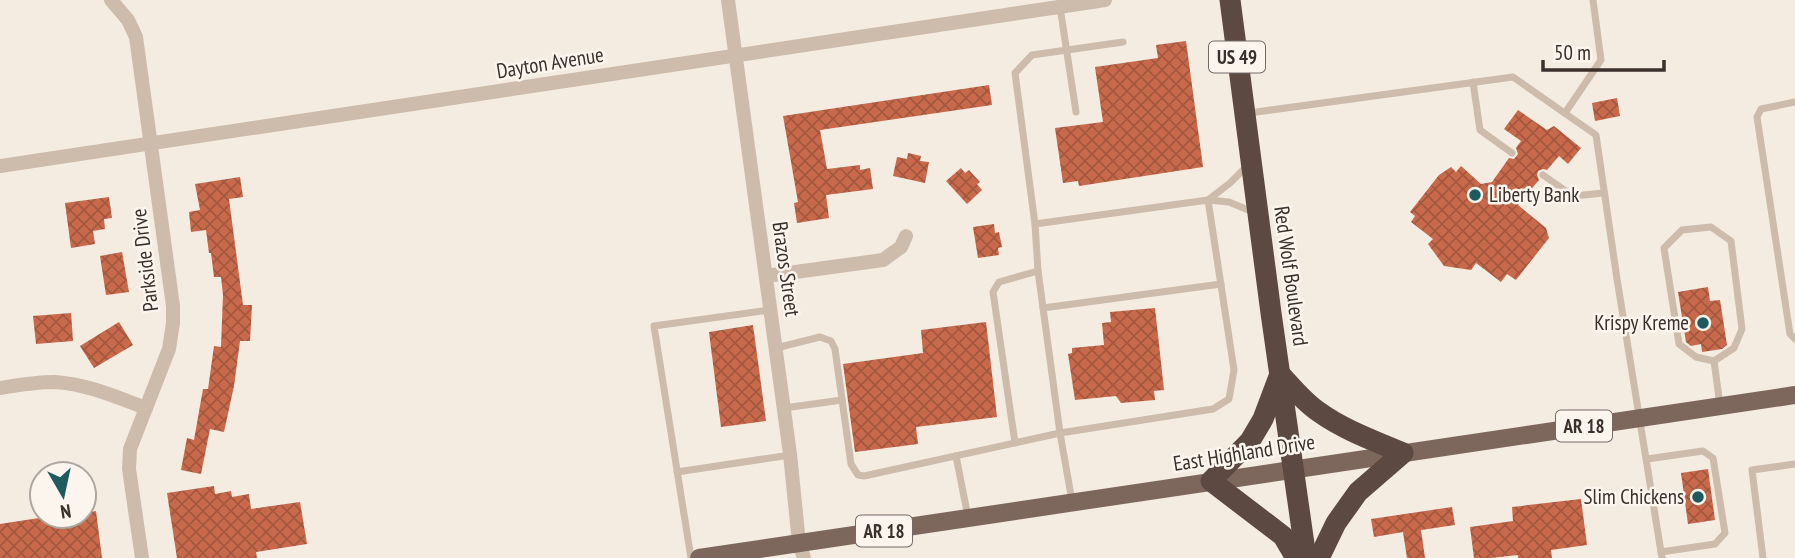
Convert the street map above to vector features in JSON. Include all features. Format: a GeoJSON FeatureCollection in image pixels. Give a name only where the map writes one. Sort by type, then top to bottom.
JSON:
{"type":"FeatureCollection","features":[{"type":"Feature","properties":{"kind":"highway","name":"Red Wolf Boulevard"},"geometry":{"type":"LineString","coordinates":[[1230,0],[1306,558]]}},
{"type":"Feature","properties":{"kind":"highway"},"geometry":{"type":"LineString","coordinates":[[1296,558],[1283,536],[1211,481],[1250,441],[1263,419],[1280,374],[1320,413],[1347,429],[1403,453],[1358,492],[1336,523],[1319,558]]}},
{"type":"Feature","properties":{"kind":"main road","name":"East Highland Drive"},"geometry":{"type":"LineString","coordinates":[[699,558],[800,553],[968,518],[1795,395]]}},
{"type":"Feature","properties":{"kind":"street","name":"Parkside Drive"},"geometry":{"type":"LineString","coordinates":[[111,0],[128,20],[136,37],[169,264],[173,315],[169,349],[131,449],[129,469],[142,558]]}},
{"type":"Feature","properties":{"kind":"street","name":"Brazos Street"},"geometry":{"type":"LineString","coordinates":[[728,0],[790,454],[800,553]]}},
{"type":"Feature","properties":{"kind":"street","name":"Dayton Avenue"},"geometry":{"type":"LineString","coordinates":[[0,166],[1105,0]]}},
{"type":"Feature","properties":{"kind":"street"},"geometry":{"type":"LineString","coordinates":[[766,276],[883,260],[901,247],[906,236]]}},
{"type":"Feature","properties":{"kind":"street"},"geometry":{"type":"LineString","coordinates":[[0,388],[56,382],[101,391],[146,408]]}},
{"type":"Feature","properties":{"kind":"lane"},"geometry":{"type":"LineString","coordinates":[[1565,113],[1601,60],[1593,0]]}},
{"type":"Feature","properties":{"kind":"lane"},"geometry":{"type":"LineString","coordinates":[[1060,7],[1076,112]]}},
{"type":"Feature","properties":{"kind":"lane"},"geometry":{"type":"LineString","coordinates":[[1072,502],[1038,271],[1035,223],[1016,73],[1032,55],[1123,42]]}},
{"type":"Feature","properties":{"kind":"lane"},"geometry":{"type":"LineString","coordinates":[[1245,114],[1513,77],[1596,135],[1661,555],[1715,544],[1725,533],[1713,458],[1703,451],[1647,459]]}},
{"type":"Feature","properties":{"kind":"lane"},"geometry":{"type":"LineString","coordinates":[[1473,82],[1480,130],[1512,153]]}},
{"type":"Feature","properties":{"kind":"lane"},"geometry":{"type":"LineString","coordinates":[[1795,103],[1761,108],[1757,117],[1790,334],[1795,338]]}},
{"type":"Feature","properties":{"kind":"lane"},"geometry":{"type":"LineString","coordinates":[[1208,200],[1251,162]]}},
{"type":"Feature","properties":{"kind":"lane"},"geometry":{"type":"LineString","coordinates":[[1543,175],[1573,197],[1604,192]]}},
{"type":"Feature","properties":{"kind":"lane"},"geometry":{"type":"LineString","coordinates":[[1035,223],[1208,200],[1229,202],[1258,215]]}},
{"type":"Feature","properties":{"kind":"lane"},"geometry":{"type":"LineString","coordinates":[[775,348],[820,337],[831,341],[835,349],[851,464],[858,475],[863,476],[1060,433],[1213,410],[1228,400],[1234,370],[1208,200]]}},
{"type":"Feature","properties":{"kind":"lane"},"geometry":{"type":"LineString","coordinates":[[1711,227],[1731,241],[1742,329],[1734,348],[1714,361],[1696,357],[1679,344],[1664,248],[1682,230],[1711,227]]}},
{"type":"Feature","properties":{"kind":"lane"},"geometry":{"type":"LineString","coordinates":[[1015,443],[993,292],[999,282],[1038,271]]}},
{"type":"Feature","properties":{"kind":"lane"},"geometry":{"type":"LineString","coordinates":[[1043,308],[1221,284]]}},
{"type":"Feature","properties":{"kind":"lane"},"geometry":{"type":"LineString","coordinates":[[691,558],[654,326],[771,310]]}},
{"type":"Feature","properties":{"kind":"lane"},"geometry":{"type":"LineString","coordinates":[[1714,361],[1720,406]]}},
{"type":"Feature","properties":{"kind":"lane"},"geometry":{"type":"LineString","coordinates":[[783,408],[842,400]]}},
{"type":"Feature","properties":{"kind":"lane"},"geometry":{"type":"LineString","coordinates":[[677,472],[790,454]]}},
{"type":"Feature","properties":{"kind":"lane"},"geometry":{"type":"LineString","coordinates":[[956,456],[968,518]]}},
{"type":"Feature","properties":{"kind":"lane"},"geometry":{"type":"LineString","coordinates":[[1764,558],[1752,470],[1795,464]]}},
{"type":"Feature","properties":{"kind":"building"},"geometry":{"type":"Polygon","coordinates":[[[1186,41],[1203,167],[1079,186],[1078,181],[1063,183],[1055,128],[1103,122],[1095,67],[1158,58],[1156,45],[1186,41]]]}},
{"type":"Feature","properties":{"kind":"building"},"geometry":{"type":"Polygon","coordinates":[[[989,85],[992,105],[820,130],[827,169],[860,165],[860,170],[870,168],[873,189],[826,195],[829,218],[797,223],[794,203],[798,202],[783,116],[989,85]]]}},
{"type":"Feature","properties":{"kind":"building"},"geometry":{"type":"Polygon","coordinates":[[[1617,98],[1620,116],[1595,121],[1592,103],[1617,98]]]}},
{"type":"Feature","properties":{"kind":"building","name":"Liberty Bank"},"geometry":{"type":"Polygon","coordinates":[[[1518,110],[1547,130],[1554,126],[1581,148],[1568,164],[1559,156],[1547,170],[1538,171],[1539,180],[1518,205],[1546,228],[1549,238],[1516,280],[1507,274],[1501,282],[1476,263],[1471,270],[1444,266],[1428,244],[1433,239],[1411,222],[1415,216],[1410,212],[1439,175],[1451,167],[1456,172],[1461,166],[1481,184],[1492,182],[1509,158],[1514,159],[1518,154],[1516,148],[1521,141],[1504,129],[1518,110]]]}},
{"type":"Feature","properties":{"kind":"building"},"geometry":{"type":"Polygon","coordinates":[[[908,153],[921,156],[920,161],[929,162],[925,183],[893,176],[897,157],[907,159],[908,153]]]}},
{"type":"Feature","properties":{"kind":"building"},"geometry":{"type":"Polygon","coordinates":[[[961,168],[965,173],[969,170],[980,182],[977,184],[982,190],[967,204],[946,181],[961,168]]]}},
{"type":"Feature","properties":{"kind":"building"},"geometry":{"type":"Polygon","coordinates":[[[240,177],[243,197],[229,199],[243,305],[252,305],[250,341],[240,341],[224,432],[210,429],[201,474],[181,470],[187,438],[194,440],[203,389],[208,389],[214,346],[221,347],[223,295],[221,277],[214,277],[206,230],[191,232],[189,212],[200,210],[195,184],[240,177]]]}},
{"type":"Feature","properties":{"kind":"building"},"geometry":{"type":"Polygon","coordinates":[[[109,197],[112,218],[104,219],[105,229],[93,231],[95,244],[71,248],[65,203],[109,197]]]}},
{"type":"Feature","properties":{"kind":"building"},"geometry":{"type":"Polygon","coordinates":[[[994,224],[1002,247],[998,248],[999,255],[978,258],[973,227],[994,224]]]}},
{"type":"Feature","properties":{"kind":"building"},"geometry":{"type":"Polygon","coordinates":[[[122,252],[129,292],[106,295],[100,256],[122,252]]]}},
{"type":"Feature","properties":{"kind":"building","name":"Krispy Kreme"},"geometry":{"type":"Polygon","coordinates":[[[1708,287],[1710,301],[1720,300],[1727,345],[1722,349],[1702,352],[1701,344],[1691,346],[1686,342],[1678,292],[1708,287]]]}},
{"type":"Feature","properties":{"kind":"building"},"geometry":{"type":"Polygon","coordinates":[[[1155,308],[1164,390],[1154,391],[1155,400],[1121,403],[1116,396],[1075,400],[1068,354],[1072,353],[1072,348],[1104,345],[1102,323],[1111,322],[1110,312],[1155,308]]]}},
{"type":"Feature","properties":{"kind":"building"},"geometry":{"type":"Polygon","coordinates":[[[71,313],[73,341],[36,344],[33,316],[71,313]]]}},
{"type":"Feature","properties":{"kind":"building"},"geometry":{"type":"Polygon","coordinates":[[[119,322],[133,345],[94,368],[80,346],[119,322]]]}},
{"type":"Feature","properties":{"kind":"building"},"geometry":{"type":"Polygon","coordinates":[[[986,322],[997,417],[916,427],[918,444],[855,452],[843,364],[923,353],[921,330],[986,322]]]}},
{"type":"Feature","properties":{"kind":"building"},"geometry":{"type":"Polygon","coordinates":[[[753,325],[766,421],[721,427],[709,332],[753,325]]]}},
{"type":"Feature","properties":{"kind":"building","name":"Slim Chickens"},"geometry":{"type":"Polygon","coordinates":[[[1708,469],[1715,520],[1688,524],[1681,473],[1708,469]]]}},
{"type":"Feature","properties":{"kind":"building"},"geometry":{"type":"Polygon","coordinates":[[[214,486],[215,494],[231,491],[232,497],[249,494],[251,509],[300,502],[307,544],[256,552],[257,558],[177,558],[167,493],[214,486]]]}},
{"type":"Feature","properties":{"kind":"building"},"geometry":{"type":"Polygon","coordinates":[[[1581,499],[1587,545],[1551,550],[1552,558],[1518,558],[1518,555],[1474,558],[1470,527],[1513,521],[1512,507],[1581,499]]]}},
{"type":"Feature","properties":{"kind":"building"},"geometry":{"type":"Polygon","coordinates":[[[1452,507],[1455,525],[1421,530],[1425,558],[1407,558],[1403,532],[1374,537],[1371,519],[1452,507]]]}},
{"type":"Feature","properties":{"kind":"building"},"geometry":{"type":"Polygon","coordinates":[[[28,520],[28,530],[98,530],[98,527],[102,558],[0,558],[0,524],[28,520]]]}},
{"type":"Feature","properties":{"kind":"place","name":"Liberty Bank"},"geometry":{"type":"Point","coordinates":[1475,195]}},
{"type":"Feature","properties":{"kind":"place","name":"Krispy Kreme"},"geometry":{"type":"Point","coordinates":[1703,323]}},
{"type":"Feature","properties":{"kind":"place","name":"Slim Chickens"},"geometry":{"type":"Point","coordinates":[1698,497]}}]}
